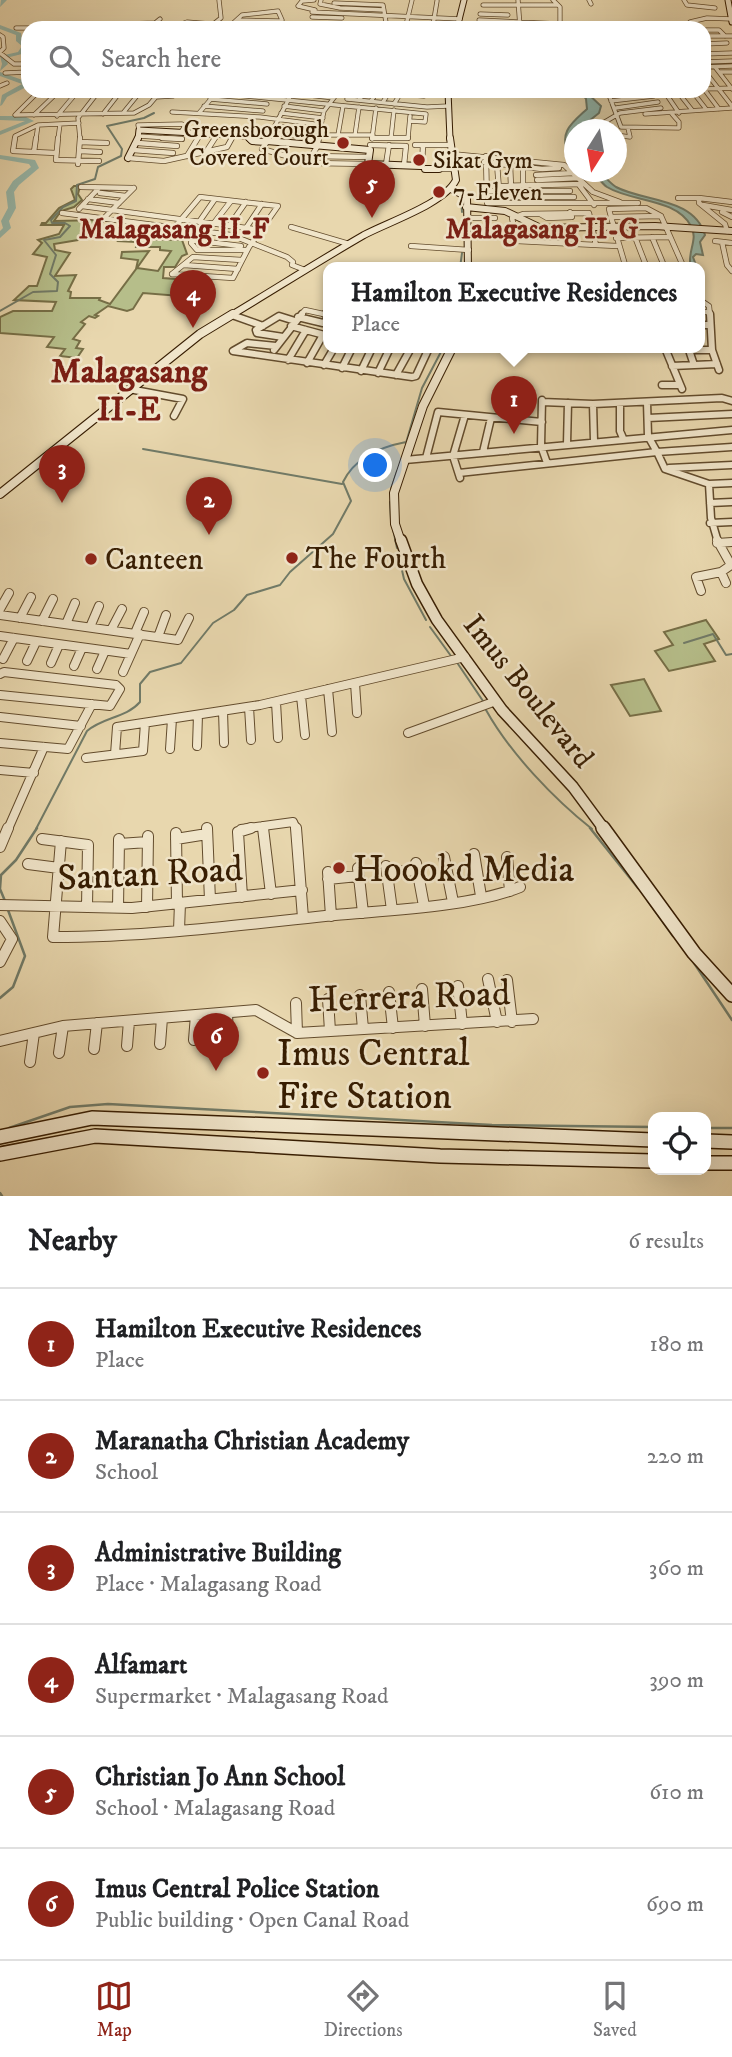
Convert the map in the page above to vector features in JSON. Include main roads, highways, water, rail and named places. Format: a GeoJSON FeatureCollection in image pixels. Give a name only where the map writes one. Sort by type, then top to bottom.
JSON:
{"type":"FeatureCollection","features":[{"type":"Feature","properties":{"kind":"main road"},"geometry":{"type":"LineString","coordinates":[[459,21],[464,0]]}},
{"type":"Feature","properties":{"kind":"main road"},"geometry":{"type":"LineString","coordinates":[[728,0],[732,26]]}},
{"type":"Feature","properties":{"kind":"main road"},"geometry":{"type":"LineString","coordinates":[[0,494],[191,341],[349,244],[451,189],[456,184],[450,145],[448,98]]}},
{"type":"Feature","properties":{"kind":"main road"},"geometry":{"type":"LineString","coordinates":[[128,158],[139,136],[181,132],[234,135],[285,143],[319,138],[369,154],[386,164],[439,169]]}},
{"type":"Feature","properties":{"kind":"main road"},"geometry":{"type":"LineString","coordinates":[[451,189],[466,196],[468,262]]}},
{"type":"Feature","properties":{"kind":"main road"},"geometry":{"type":"LineString","coordinates":[[466,207],[505,211],[541,230],[668,227],[730,231]]}},
{"type":"Feature","properties":{"kind":"main road","name":"Imus Boulevard"},"geometry":{"type":"LineString","coordinates":[[449,353],[422,406],[396,485],[393,506],[402,550],[416,584],[437,620],[465,657],[488,704],[573,787],[694,953],[732,995]]}},
{"type":"Feature","properties":{"kind":"main road"},"geometry":{"type":"LineString","coordinates":[[0,1137],[92,1118],[648,1140]]}},
{"type":"Feature","properties":{"kind":"main road"},"geometry":{"type":"LineString","coordinates":[[0,1154],[95,1136],[440,1156],[648,1161]]}},
{"type":"Feature","properties":{"kind":"main road"},"geometry":{"type":"LineString","coordinates":[[711,1141],[732,1142]]}},
{"type":"Feature","properties":{"kind":"main road"},"geometry":{"type":"LineString","coordinates":[[711,1163],[732,1163]]}},
{"type":"Feature","properties":{"kind":"waterway"},"geometry":{"type":"LineString","coordinates":[[0,5],[4,0]]}},
{"type":"Feature","properties":{"kind":"waterway"},"geometry":{"type":"LineString","coordinates":[[0,27],[19,34],[21,42]]}},
{"type":"Feature","properties":{"kind":"waterway"},"geometry":{"type":"LineString","coordinates":[[0,69],[5,64],[2,57],[21,52]]}},
{"type":"Feature","properties":{"kind":"waterway"},"geometry":{"type":"LineString","coordinates":[[0,74],[21,82]]}},
{"type":"Feature","properties":{"kind":"waterway"},"geometry":{"type":"LineString","coordinates":[[0,104],[4,96],[21,87]]}},
{"type":"Feature","properties":{"kind":"waterway"},"geometry":{"type":"LineString","coordinates":[[0,311],[33,292],[57,291],[58,282],[50,274],[56,255],[44,240],[60,237],[70,226],[65,223],[52,223],[51,220],[63,207],[76,201],[77,185],[95,179],[98,167],[121,156],[122,149],[107,126],[144,118],[154,113]]}},
{"type":"Feature","properties":{"kind":"waterway"},"geometry":{"type":"LineString","coordinates":[[0,118],[24,118],[31,121],[0,133]]}},
{"type":"Feature","properties":{"kind":"waterway"},"geometry":{"type":"LineString","coordinates":[[0,157],[32,162],[35,168],[16,183],[10,192],[12,208],[5,221],[7,228],[0,236]]}},
{"type":"Feature","properties":{"kind":"waterway"},"geometry":{"type":"LineString","coordinates":[[461,197],[462,212]]}},
{"type":"Feature","properties":{"kind":"waterway"},"geometry":{"type":"LineString","coordinates":[[462,238],[463,222]]}},
{"type":"Feature","properties":{"kind":"waterway"},"geometry":{"type":"LineString","coordinates":[[461,262],[462,253]]}},
{"type":"Feature","properties":{"kind":"waterway"},"geometry":{"type":"LineString","coordinates":[[406,443],[422,388],[440,353]]}},
{"type":"Feature","properties":{"kind":"waterway"},"geometry":{"type":"LineString","coordinates":[[36,829],[87,731],[121,715],[140,702],[140,684],[150,672],[181,663],[213,623],[234,610],[247,595],[280,585],[290,572],[333,534],[351,501],[343,482],[354,466],[369,454],[406,442]]}},
{"type":"Feature","properties":{"kind":"waterway"},"geometry":{"type":"LineString","coordinates":[[143,449],[342,484]]}},
{"type":"Feature","properties":{"kind":"waterway"},"geometry":{"type":"LineString","coordinates":[[391,489],[397,471]]}},
{"type":"Feature","properties":{"kind":"waterway"},"geometry":{"type":"LineString","coordinates":[[390,502],[391,520]]}},
{"type":"Feature","properties":{"kind":"waterway"},"geometry":{"type":"LineString","coordinates":[[393,529],[397,548]]}},
{"type":"Feature","properties":{"kind":"waterway"},"geometry":{"type":"LineString","coordinates":[[398,553],[404,579],[426,620]]}},
{"type":"Feature","properties":{"kind":"waterway"},"geometry":{"type":"LineString","coordinates":[[430,627],[451,656]]}},
{"type":"Feature","properties":{"kind":"waterway"},"geometry":{"type":"LineString","coordinates":[[684,643],[713,634],[726,655],[732,654]]}},
{"type":"Feature","properties":{"kind":"waterway"},"geometry":{"type":"LineString","coordinates":[[458,664],[483,701]]}},
{"type":"Feature","properties":{"kind":"waterway"},"geometry":{"type":"LineString","coordinates":[[486,710],[507,743],[534,774],[592,829]]}},
{"type":"Feature","properties":{"kind":"waterway"},"geometry":{"type":"LineString","coordinates":[[5,901],[0,889],[1,875],[16,860],[37,828]]}},
{"type":"Feature","properties":{"kind":"waterway"},"geometry":{"type":"LineString","coordinates":[[590,828],[638,888]]}},
{"type":"Feature","properties":{"kind":"waterway"},"geometry":{"type":"LineString","coordinates":[[648,901],[673,936]]}},
{"type":"Feature","properties":{"kind":"waterway"},"geometry":{"type":"LineString","coordinates":[[0,998],[13,987],[25,956],[8,910]]}},
{"type":"Feature","properties":{"kind":"waterway"},"geometry":{"type":"LineString","coordinates":[[694,963],[732,1020]]}},
{"type":"Feature","properties":{"kind":"waterway"},"geometry":{"type":"LineString","coordinates":[[9,1128],[70,1107],[108,1104],[492,1125],[648,1127]]}},
{"type":"Feature","properties":{"kind":"waterway"},"geometry":{"type":"LineString","coordinates":[[711,1128],[732,1128]]}},
{"type":"Feature","properties":{"kind":"place","name":"Greensborough Covered Court"},"geometry":{"type":"Point","coordinates":[343,143]}},
{"type":"Feature","properties":{"kind":"place","name":"Sikat Gym"},"geometry":{"type":"Point","coordinates":[419,160]}},
{"type":"Feature","properties":{"kind":"place","name":"7-Eleven"},"geometry":{"type":"Point","coordinates":[439,192]}},
{"type":"Feature","properties":{"kind":"place","name":"Christian Jo Ann School"},"geometry":{"type":"Point","coordinates":[372,218]}},
{"type":"Feature","properties":{"kind":"place","name":"Alfamart"},"geometry":{"type":"Point","coordinates":[193,328]}},
{"type":"Feature","properties":{"kind":"place","name":"Hamilton Executive Residences"},"geometry":{"type":"Point","coordinates":[514,434]}},
{"type":"Feature","properties":{"kind":"place","name":"Administrative Building"},"geometry":{"type":"Point","coordinates":[62,503]}},
{"type":"Feature","properties":{"kind":"place","name":"Maranatha Christian Academy"},"geometry":{"type":"Point","coordinates":[209,535]}},
{"type":"Feature","properties":{"kind":"place","name":"The Fourth"},"geometry":{"type":"Point","coordinates":[292,558]}},
{"type":"Feature","properties":{"kind":"place","name":"Canteen"},"geometry":{"type":"Point","coordinates":[91,559]}},
{"type":"Feature","properties":{"kind":"place","name":"Hoookd Media"},"geometry":{"type":"Point","coordinates":[339,868]}},
{"type":"Feature","properties":{"kind":"place","name":"Imus Central Police Station"},"geometry":{"type":"Point","coordinates":[216,1071]}},
{"type":"Feature","properties":{"kind":"place","name":"Imus Central Fire Station"},"geometry":{"type":"Point","coordinates":[263,1073]}},
{"type":"Feature","properties":{"kind":"district","name":"Malagasang II-F"},"geometry":{"type":"Point","coordinates":[174,228]}},
{"type":"Feature","properties":{"kind":"district","name":"Malagasang II-G"},"geometry":{"type":"Point","coordinates":[542,228]}},
{"type":"Feature","properties":{"kind":"district","name":"Malagasang II-E"},"geometry":{"type":"Point","coordinates":[129,389]}}]}
